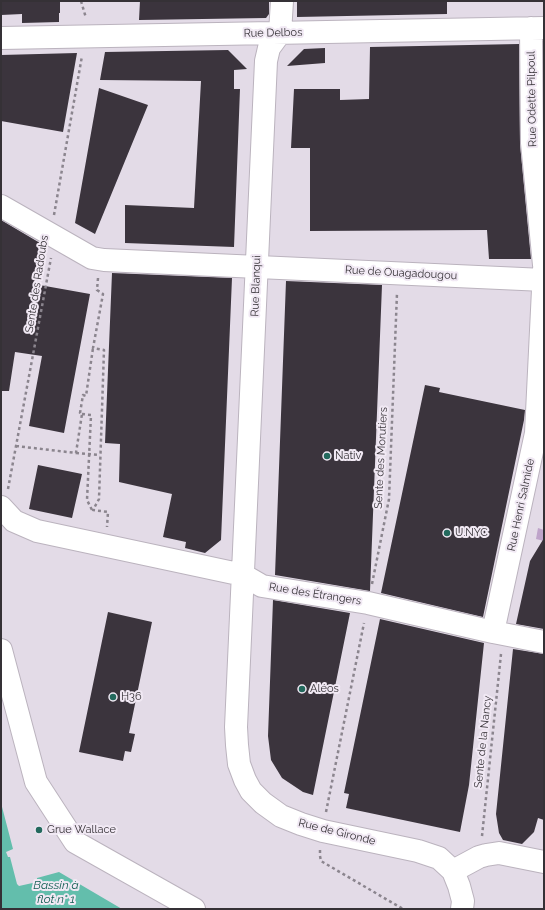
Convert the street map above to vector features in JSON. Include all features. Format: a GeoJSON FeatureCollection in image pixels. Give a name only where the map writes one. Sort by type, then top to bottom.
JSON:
{"type":"FeatureCollection","features":[{"type":"Feature","properties":{"kind":"street"},"geometry":{"type":"LineString","coordinates":[[280,33],[282,1]]}},
{"type":"Feature","properties":{"kind":"street","name":"Rue Delbos"},"geometry":{"type":"LineString","coordinates":[[1,38],[537,28]]}},
{"type":"Feature","properties":{"kind":"street","name":"Rue Odette Pilpoul"},"geometry":{"type":"LineString","coordinates":[[537,28],[532,143],[544,265]]}},
{"type":"Feature","properties":{"kind":"street","name":"Rue Blanqui"},"geometry":{"type":"LineString","coordinates":[[243,575],[266,61],[269,48],[280,33]]}},
{"type":"Feature","properties":{"kind":"street","name":"Rue de Ouagadougou"},"geometry":{"type":"LineString","coordinates":[[1,206],[92,258],[544,280]]}},
{"type":"Feature","properties":{"kind":"street"},"geometry":{"type":"LineString","coordinates":[[544,269],[544,280]]}},
{"type":"Feature","properties":{"kind":"street","name":"Rue Henri Salmide"},"geometry":{"type":"LineString","coordinates":[[493,632],[536,433],[544,280]]}},
{"type":"Feature","properties":{"kind":"street","name":"Rue des Étrangers"},"geometry":{"type":"LineString","coordinates":[[3,508],[14,521],[37,531],[243,575],[262,586],[368,603],[493,632],[544,642]]}},
{"type":"Feature","properties":{"kind":"street","name":"Rue de Gironde"},"geometry":{"type":"LineString","coordinates":[[243,575],[236,727],[239,764],[251,791],[263,803],[281,816],[301,824],[323,819],[439,858],[453,871]]}},
{"type":"Feature","properties":{"kind":"street"},"geometry":{"type":"LineString","coordinates":[[1,650],[36,782],[75,842],[194,909]]}},
{"type":"Feature","properties":{"kind":"street"},"geometry":{"type":"LineString","coordinates":[[462,909],[459,886],[453,871],[486,855],[499,853],[544,862]]}},
{"type":"Feature","properties":{"kind":"path","name":"Sente des Radoubs"},"geometry":{"type":"LineString","coordinates":[[3,508],[53,247],[54,215],[86,37]]}},
{"type":"Feature","properties":{"kind":"path"},"geometry":{"type":"LineString","coordinates":[[76,453],[82,414],[80,413],[83,395],[86,396],[103,294],[97,290],[100,259]]}},
{"type":"Feature","properties":{"kind":"path","name":"Sente des Morutiers"},"geometry":{"type":"LineString","coordinates":[[397,273],[389,499],[323,819],[320,856],[321,861],[403,909]]}},
{"type":"Feature","properties":{"kind":"path"},"geometry":{"type":"LineString","coordinates":[[93,348],[104,350],[98,499],[93,510]]}},
{"type":"Feature","properties":{"kind":"path"},"geometry":{"type":"LineString","coordinates":[[82,414],[91,415],[88,500],[93,510]]}},
{"type":"Feature","properties":{"kind":"path"},"geometry":{"type":"LineString","coordinates":[[16,446],[100,455]]}},
{"type":"Feature","properties":{"kind":"path"},"geometry":{"type":"LineString","coordinates":[[93,510],[108,512],[107,546]]}},
{"type":"Feature","properties":{"kind":"path","name":"Sente de la Nancy"},"geometry":{"type":"LineString","coordinates":[[486,855],[481,845],[502,642],[493,632]]}},
{"type":"Feature","properties":{"kind":"shaded area"},"geometry":{"type":"Polygon","coordinates":[[[538,528],[544,530],[544,541],[536,539],[538,528]]]}},
{"type":"Feature","properties":{"kind":"water","name":"Bassin à flot n° 1"},"geometry":{"type":"Polygon","coordinates":[[[1,803],[13,849],[6,852],[8,857],[10,857],[17,884],[19,886],[37,882],[37,878],[59,872],[122,909],[1,909],[1,803]]]}},
{"type":"Feature","properties":{"kind":"building"},"geometry":{"type":"Polygon","coordinates":[[[1,1],[60,1],[59,22],[22,23],[22,14],[1,15],[1,1]]]}},
{"type":"Feature","properties":{"kind":"building"},"geometry":{"type":"Polygon","coordinates":[[[140,1],[269,1],[269,14],[266,18],[139,20],[140,1]]]}},
{"type":"Feature","properties":{"kind":"building"},"geometry":{"type":"Polygon","coordinates":[[[297,1],[447,1],[447,14],[297,17],[297,1]]]}},
{"type":"Feature","properties":{"kind":"building"},"geometry":{"type":"Polygon","coordinates":[[[519,44],[520,144],[531,259],[489,259],[487,230],[310,231],[310,148],[291,148],[294,89],[340,89],[340,100],[369,99],[370,47],[519,44]]]}},
{"type":"Feature","properties":{"kind":"building"},"geometry":{"type":"Polygon","coordinates":[[[325,48],[325,63],[287,66],[304,49],[325,48]]]}},
{"type":"Feature","properties":{"kind":"building"},"geometry":{"type":"Polygon","coordinates":[[[228,50],[247,69],[234,70],[234,89],[240,89],[234,247],[125,243],[125,205],[194,208],[201,81],[100,80],[105,52],[228,50]]]}},
{"type":"Feature","properties":{"kind":"building"},"geometry":{"type":"Polygon","coordinates":[[[77,53],[63,132],[1,121],[1,55],[77,53]]]}},
{"type":"Feature","properties":{"kind":"building"},"geometry":{"type":"Polygon","coordinates":[[[99,88],[148,105],[95,234],[75,223],[99,88]]]}},
{"type":"Feature","properties":{"kind":"building"},"geometry":{"type":"Polygon","coordinates":[[[1,220],[40,243],[34,284],[90,294],[64,433],[29,426],[42,356],[15,352],[9,391],[1,391],[1,220]]]}},
{"type":"Feature","properties":{"kind":"building"},"geometry":{"type":"Polygon","coordinates":[[[112,273],[232,278],[221,540],[205,553],[185,548],[186,542],[163,537],[172,494],[119,482],[120,444],[105,443],[112,273]]]}},
{"type":"Feature","properties":{"kind":"building","name":"Nativ"},"geometry":{"type":"Polygon","coordinates":[[[286,281],[382,285],[370,591],[275,575],[286,281]]]}},
{"type":"Feature","properties":{"kind":"building","name":"U.NYC"},"geometry":{"type":"Polygon","coordinates":[[[425,385],[440,388],[439,392],[525,410],[483,617],[381,593],[425,385]]]}},
{"type":"Feature","properties":{"kind":"building"},"geometry":{"type":"Polygon","coordinates":[[[38,465],[82,474],[72,518],[29,509],[38,465]]]}},
{"type":"Feature","properties":{"kind":"building"},"geometry":{"type":"Polygon","coordinates":[[[544,538],[544,629],[516,624],[530,561],[544,538]]]}},
{"type":"Feature","properties":{"kind":"building","name":"Aléos"},"geometry":{"type":"Polygon","coordinates":[[[273,600],[350,613],[313,795],[303,792],[282,778],[271,760],[268,736],[273,600]]]}},
{"type":"Feature","properties":{"kind":"building","name":"H36"},"geometry":{"type":"Polygon","coordinates":[[[108,612],[152,622],[129,733],[135,734],[131,752],[125,751],[123,761],[79,752],[108,612]]]}},
{"type":"Feature","properties":{"kind":"building"},"geometry":{"type":"Polygon","coordinates":[[[380,619],[484,643],[469,785],[460,832],[346,808],[349,794],[344,793],[380,619]]]}},
{"type":"Feature","properties":{"kind":"building"},"geometry":{"type":"Polygon","coordinates":[[[513,649],[544,654],[544,820],[538,818],[534,832],[522,844],[503,840],[499,833],[496,814],[513,649]]]}},
{"type":"Feature","properties":{"kind":"place","name":"Nativ"},"geometry":{"type":"Point","coordinates":[327,456]}},
{"type":"Feature","properties":{"kind":"place","name":"U.NYC"},"geometry":{"type":"Point","coordinates":[447,533]}},
{"type":"Feature","properties":{"kind":"place","name":"Aléos"},"geometry":{"type":"Point","coordinates":[302,689]}},
{"type":"Feature","properties":{"kind":"place","name":"H36"},"geometry":{"type":"Point","coordinates":[113,697]}},
{"type":"Feature","properties":{"kind":"place","name":"Grue Wallace"},"geometry":{"type":"Point","coordinates":[39,830]}}]}
